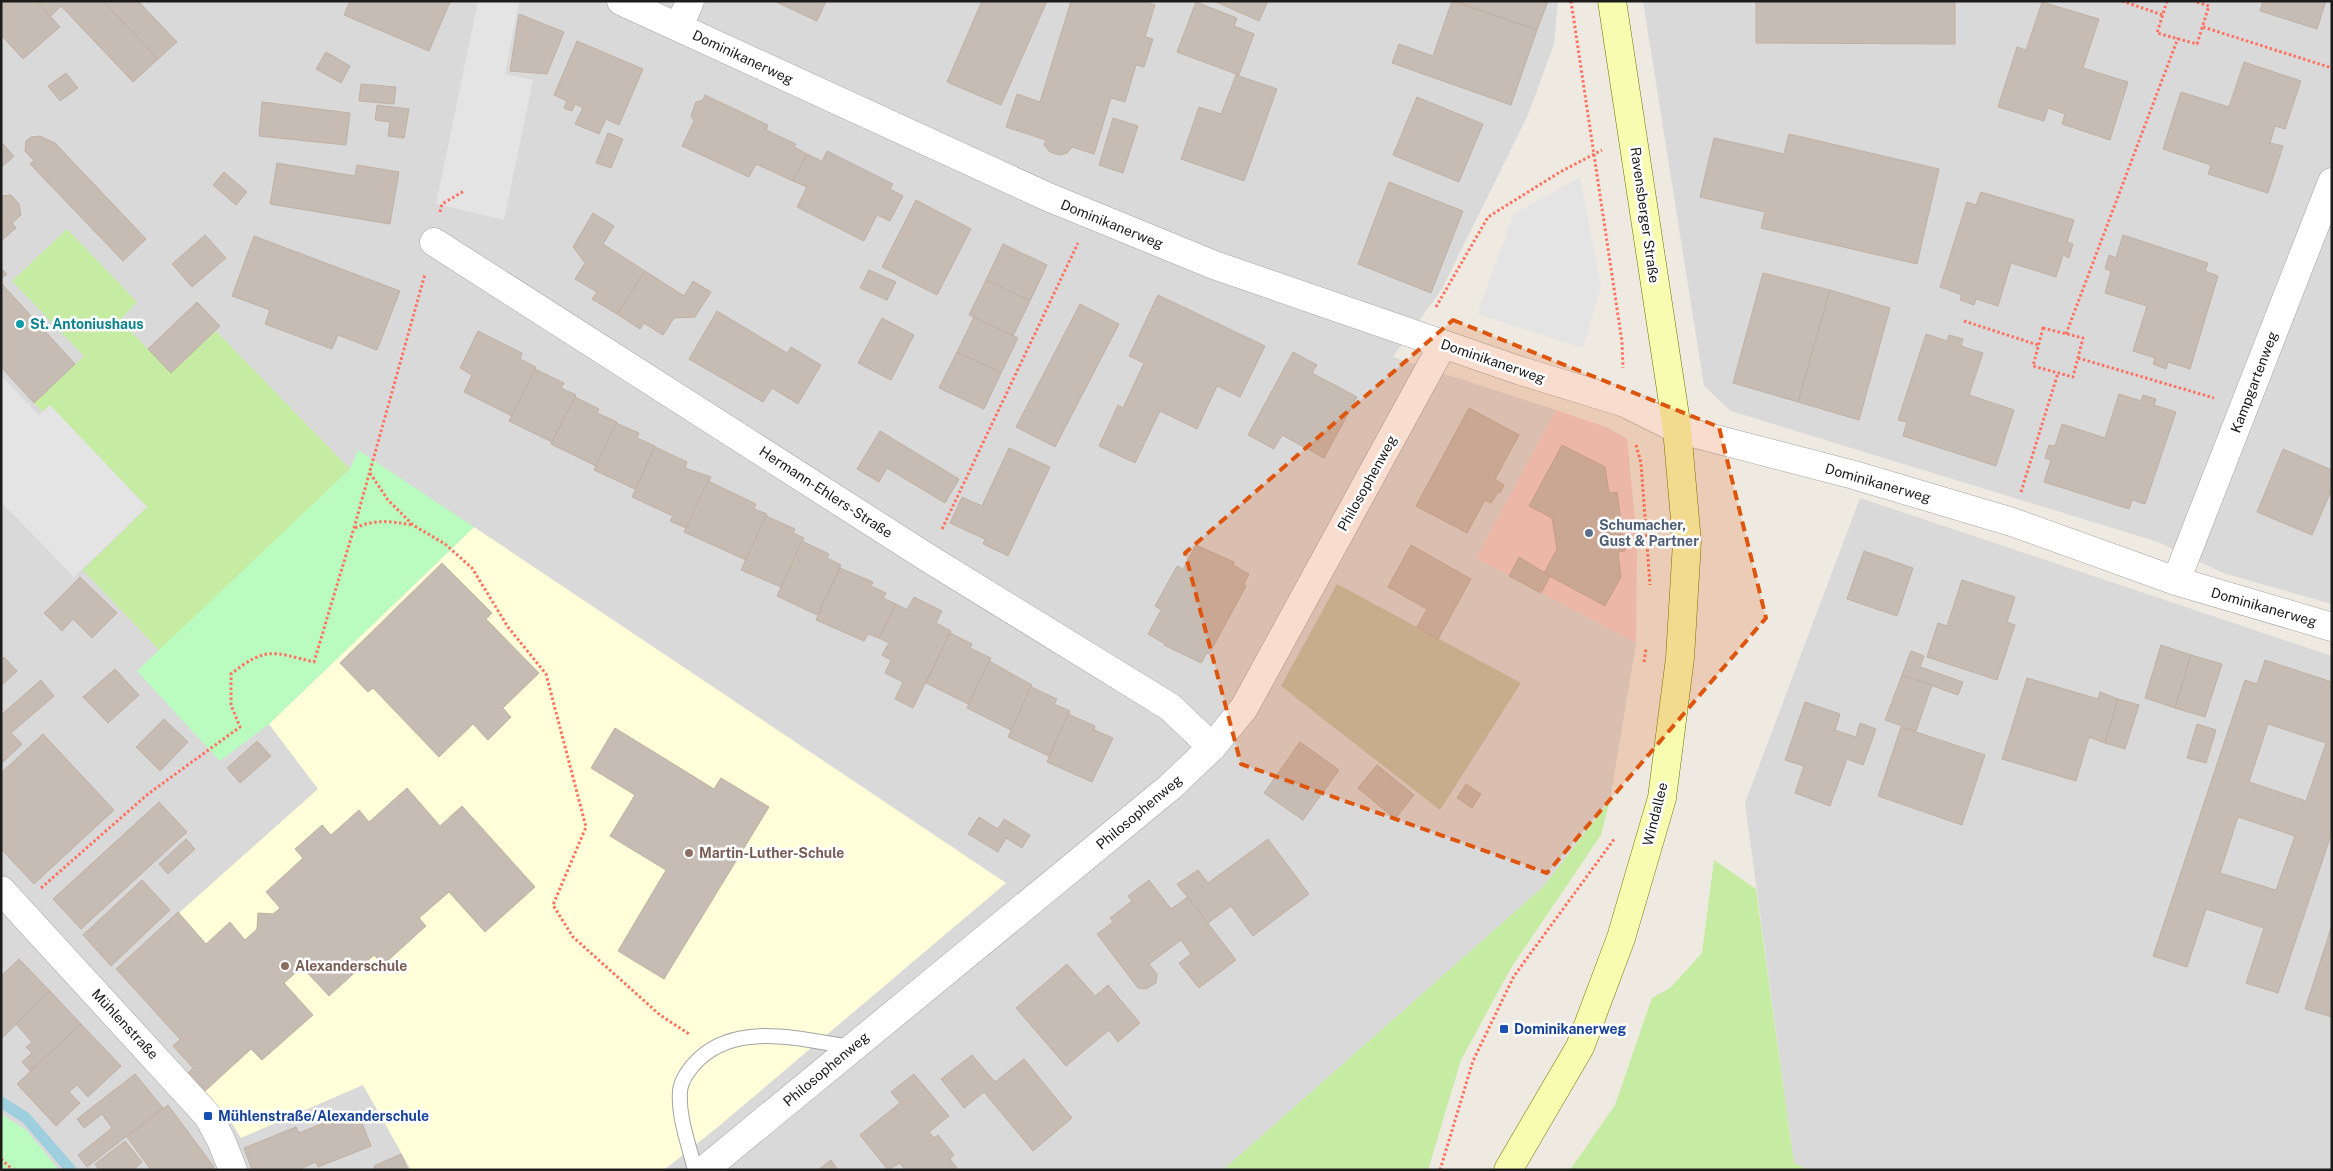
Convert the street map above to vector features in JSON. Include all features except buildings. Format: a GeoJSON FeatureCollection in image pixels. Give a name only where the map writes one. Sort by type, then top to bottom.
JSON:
{"type":"FeatureCollection","features":[{"type":"Feature","properties":{"kind":"main road","name":"Ravensberger Straße"},"geometry":{"type":"LineString","coordinates":[[1612,1],[1677,428]]}},
{"type":"Feature","properties":{"kind":"main road","name":"Windallee"},"geometry":{"type":"LineString","coordinates":[[1508,1170],[1580,1047],[1621,938],[1662,798],[1680,658],[1687,542],[1677,428]]}},
{"type":"Feature","properties":{"kind":"street","name":"Dominikanerweg"},"geometry":{"type":"LineString","coordinates":[[621,1],[1092,216],[1214,266],[1431,340],[1625,403],[1677,428],[1854,475],[2012,522],[2176,581],[2332,627]]}},
{"type":"Feature","properties":{"kind":"street"},"geometry":{"type":"LineString","coordinates":[[679,27],[690,1]]}},
{"type":"Feature","properties":{"kind":"street","name":"Kampgartenweg"},"geometry":{"type":"LineString","coordinates":[[2176,581],[2332,182]]}},
{"type":"Feature","properties":{"kind":"street","name":"Hermann-Ehlers-Straße"},"geometry":{"type":"LineString","coordinates":[[434,242],[928,558],[1170,706],[1212,748]]}},
{"type":"Feature","properties":{"kind":"street","name":"Philosophenweg"},"geometry":{"type":"LineString","coordinates":[[704,1170],[851,1047],[1163,793],[1212,748],[1244,708],[1431,340]]}},
{"type":"Feature","properties":{"kind":"street","name":"Mühlenstraße"},"geometry":{"type":"LineString","coordinates":[[10,899],[208,1116],[221,1140],[233,1170]]}},
{"type":"Feature","properties":{"kind":"lane"},"geometry":{"type":"LineString","coordinates":[[695,1170],[683,1122],[680,1090],[690,1068],[711,1047],[740,1037],[769,1037],[851,1047]]}},
{"type":"Feature","properties":{"kind":"path"},"geometry":{"type":"LineString","coordinates":[[1571,1],[1622,342],[1625,403],[1641,464],[1650,590]]}},
{"type":"Feature","properties":{"kind":"path"},"geometry":{"type":"LineString","coordinates":[[2122,1],[2162,15]]}},
{"type":"Feature","properties":{"kind":"path"},"geometry":{"type":"LineString","coordinates":[[2167,1],[2157,32],[2197,44],[2209,6],[2194,1]]}},
{"type":"Feature","properties":{"kind":"path"},"geometry":{"type":"LineString","coordinates":[[2202,27],[2332,68]]}},
{"type":"Feature","properties":{"kind":"path"},"geometry":{"type":"LineString","coordinates":[[2066,334],[2178,38]]}},
{"type":"Feature","properties":{"kind":"path"},"geometry":{"type":"LineString","coordinates":[[1431,340],[1488,217],[1633,133]]}},
{"type":"Feature","properties":{"kind":"path"},"geometry":{"type":"LineString","coordinates":[[928,558],[1092,216]]}},
{"type":"Feature","properties":{"kind":"path"},"geometry":{"type":"LineString","coordinates":[[10,899],[240,727],[231,705],[231,674],[252,657],[274,653],[314,662],[370,473],[434,242]]}},
{"type":"Feature","properties":{"kind":"path"},"geometry":{"type":"LineString","coordinates":[[1964,321],[2038,345]]}},
{"type":"Feature","properties":{"kind":"path"},"geometry":{"type":"LineString","coordinates":[[2043,328],[2066,334],[2083,338],[2073,377],[2033,366],[2043,328]]}},
{"type":"Feature","properties":{"kind":"path"},"geometry":{"type":"LineString","coordinates":[[2078,358],[2244,407]]}},
{"type":"Feature","properties":{"kind":"path"},"geometry":{"type":"LineString","coordinates":[[2012,522],[2058,373]]}},
{"type":"Feature","properties":{"kind":"path"},"geometry":{"type":"LineString","coordinates":[[370,473],[388,500],[413,525],[446,544],[472,568],[508,627],[546,674],[586,827],[553,904],[573,937],[660,1015],[711,1047]]}},
{"type":"Feature","properties":{"kind":"path"},"geometry":{"type":"LineString","coordinates":[[354,528],[369,522],[385,520],[413,525]]}},
{"type":"Feature","properties":{"kind":"path"},"geometry":{"type":"LineString","coordinates":[[1644,667],[1646,648]]}},
{"type":"Feature","properties":{"kind":"path"},"geometry":{"type":"LineString","coordinates":[[1440,1170],[1473,1061],[1514,976],[1620,832]]}},
{"type":"Feature","properties":{"kind":"path"},"geometry":{"type":"LineString","coordinates":[[1,1159],[13,1170]]}},
{"type":"Feature","properties":{"kind":"highlighted area"},"geometry":{"type":"Polygon","coordinates":[[[1453,320],[1719,427],[1766,618],[1547,873],[1241,764],[1185,553],[1453,320]]]}},
{"type":"Feature","properties":{"kind":"shaded area"},"geometry":{"type":"Polygon","coordinates":[[[1,1],[1558,1],[1554,44],[1528,115],[1442,289],[1393,357],[1556,410],[1476,558],[1636,643],[1610,800],[1543,887],[1223,1170],[1,1170],[1,1]]]}},
{"type":"Feature","properties":{"kind":"shaded area"},"geometry":{"type":"Polygon","coordinates":[[[478,1],[519,1],[505,74],[533,80],[504,220],[436,204],[478,1]]]}},
{"type":"Feature","properties":{"kind":"shaded area"},"geometry":{"type":"Polygon","coordinates":[[[1643,1],[2332,1],[2332,604],[2223,573],[2158,542],[1731,411],[1704,386],[1643,1]]]}},
{"type":"Feature","properties":{"kind":"shaded area"},"geometry":{"type":"Polygon","coordinates":[[[1580,177],[1601,287],[1583,348],[1477,314],[1514,214],[1580,177]]]}},
{"type":"Feature","properties":{"kind":"shaded area"},"geometry":{"type":"Polygon","coordinates":[[[1,376],[39,415],[50,405],[147,507],[74,577],[1,502],[1,376]]]}},
{"type":"Feature","properties":{"kind":"shaded area"},"geometry":{"type":"Polygon","coordinates":[[[1556,410],[1606,427],[1627,439],[1637,538],[1636,643],[1476,558],[1556,410]]]}},
{"type":"Feature","properties":{"kind":"shaded area"},"geometry":{"type":"Polygon","coordinates":[[[1860,498],[2332,656],[2332,1170],[1809,1170],[1794,1164],[1745,803],[1860,498]]]}},
{"type":"Feature","properties":{"kind":"shaded area"},"geometry":{"type":"Polygon","coordinates":[[[474,527],[1006,883],[719,1126],[664,1170],[411,1170],[363,1085],[241,1138],[228,1117],[188,1073],[193,1068],[173,1046],[180,1038],[116,969],[318,789],[269,724],[474,527]]]}},
{"type":"Feature","properties":{"kind":"shaded area"},"geometry":{"type":"Polygon","coordinates":[[[1337,584],[1521,683],[1440,810],[1281,686],[1337,584]]]}},
{"type":"Feature","properties":{"kind":"green space"},"geometry":{"type":"Polygon","coordinates":[[[67,229],[137,302],[120,320],[171,373],[216,331],[350,469],[160,651],[83,570],[147,507],[50,406],[43,412],[34,403],[84,356],[12,281],[67,229]]]}},
{"type":"Feature","properties":{"kind":"green space"},"geometry":{"type":"Polygon","coordinates":[[[358,450],[474,527],[269,724],[220,761],[137,671],[350,469],[358,450]]]}},
{"type":"Feature","properties":{"kind":"green space"},"geometry":{"type":"Polygon","coordinates":[[[1610,800],[1601,835],[1511,968],[1461,1060],[1428,1170],[1223,1170],[1543,887],[1610,800]]]}},
{"type":"Feature","properties":{"kind":"green space"},"geometry":{"type":"Polygon","coordinates":[[[1714,860],[1756,889],[1794,1163],[1809,1170],[1570,1170],[1615,1105],[1652,998],[1670,988],[1702,953],[1714,860]]]}},
{"type":"Feature","properties":{"kind":"green space"},"geometry":{"type":"Polygon","coordinates":[[[1,1114],[26,1130],[59,1170],[1,1170],[1,1114]]]}},
{"type":"Feature","properties":{"kind":"waterway"},"geometry":{"type":"LineString","coordinates":[[1,1102],[26,1118],[71,1170]]}},
{"type":"Feature","properties":{"kind":"place","name":"St. Antoniushaus"},"geometry":{"type":"Point","coordinates":[20,324]}},
{"type":"Feature","properties":{"kind":"place","name":"Schumacher, Gust & Partner"},"geometry":{"type":"Point","coordinates":[1589,533]}},
{"type":"Feature","properties":{"kind":"place","name":"Martin-Luther-Schule"},"geometry":{"type":"Point","coordinates":[689,853]}},
{"type":"Feature","properties":{"kind":"place","name":"Alexanderschule"},"geometry":{"type":"Point","coordinates":[285,966]}},
{"type":"Feature","properties":{"kind":"place","name":"Dominikanerweg"},"geometry":{"type":"Point","coordinates":[1504,1029]}},
{"type":"Feature","properties":{"kind":"place","name":"Mühlenstraße/Alexanderschule"},"geometry":{"type":"Point","coordinates":[208,1116]}}]}
